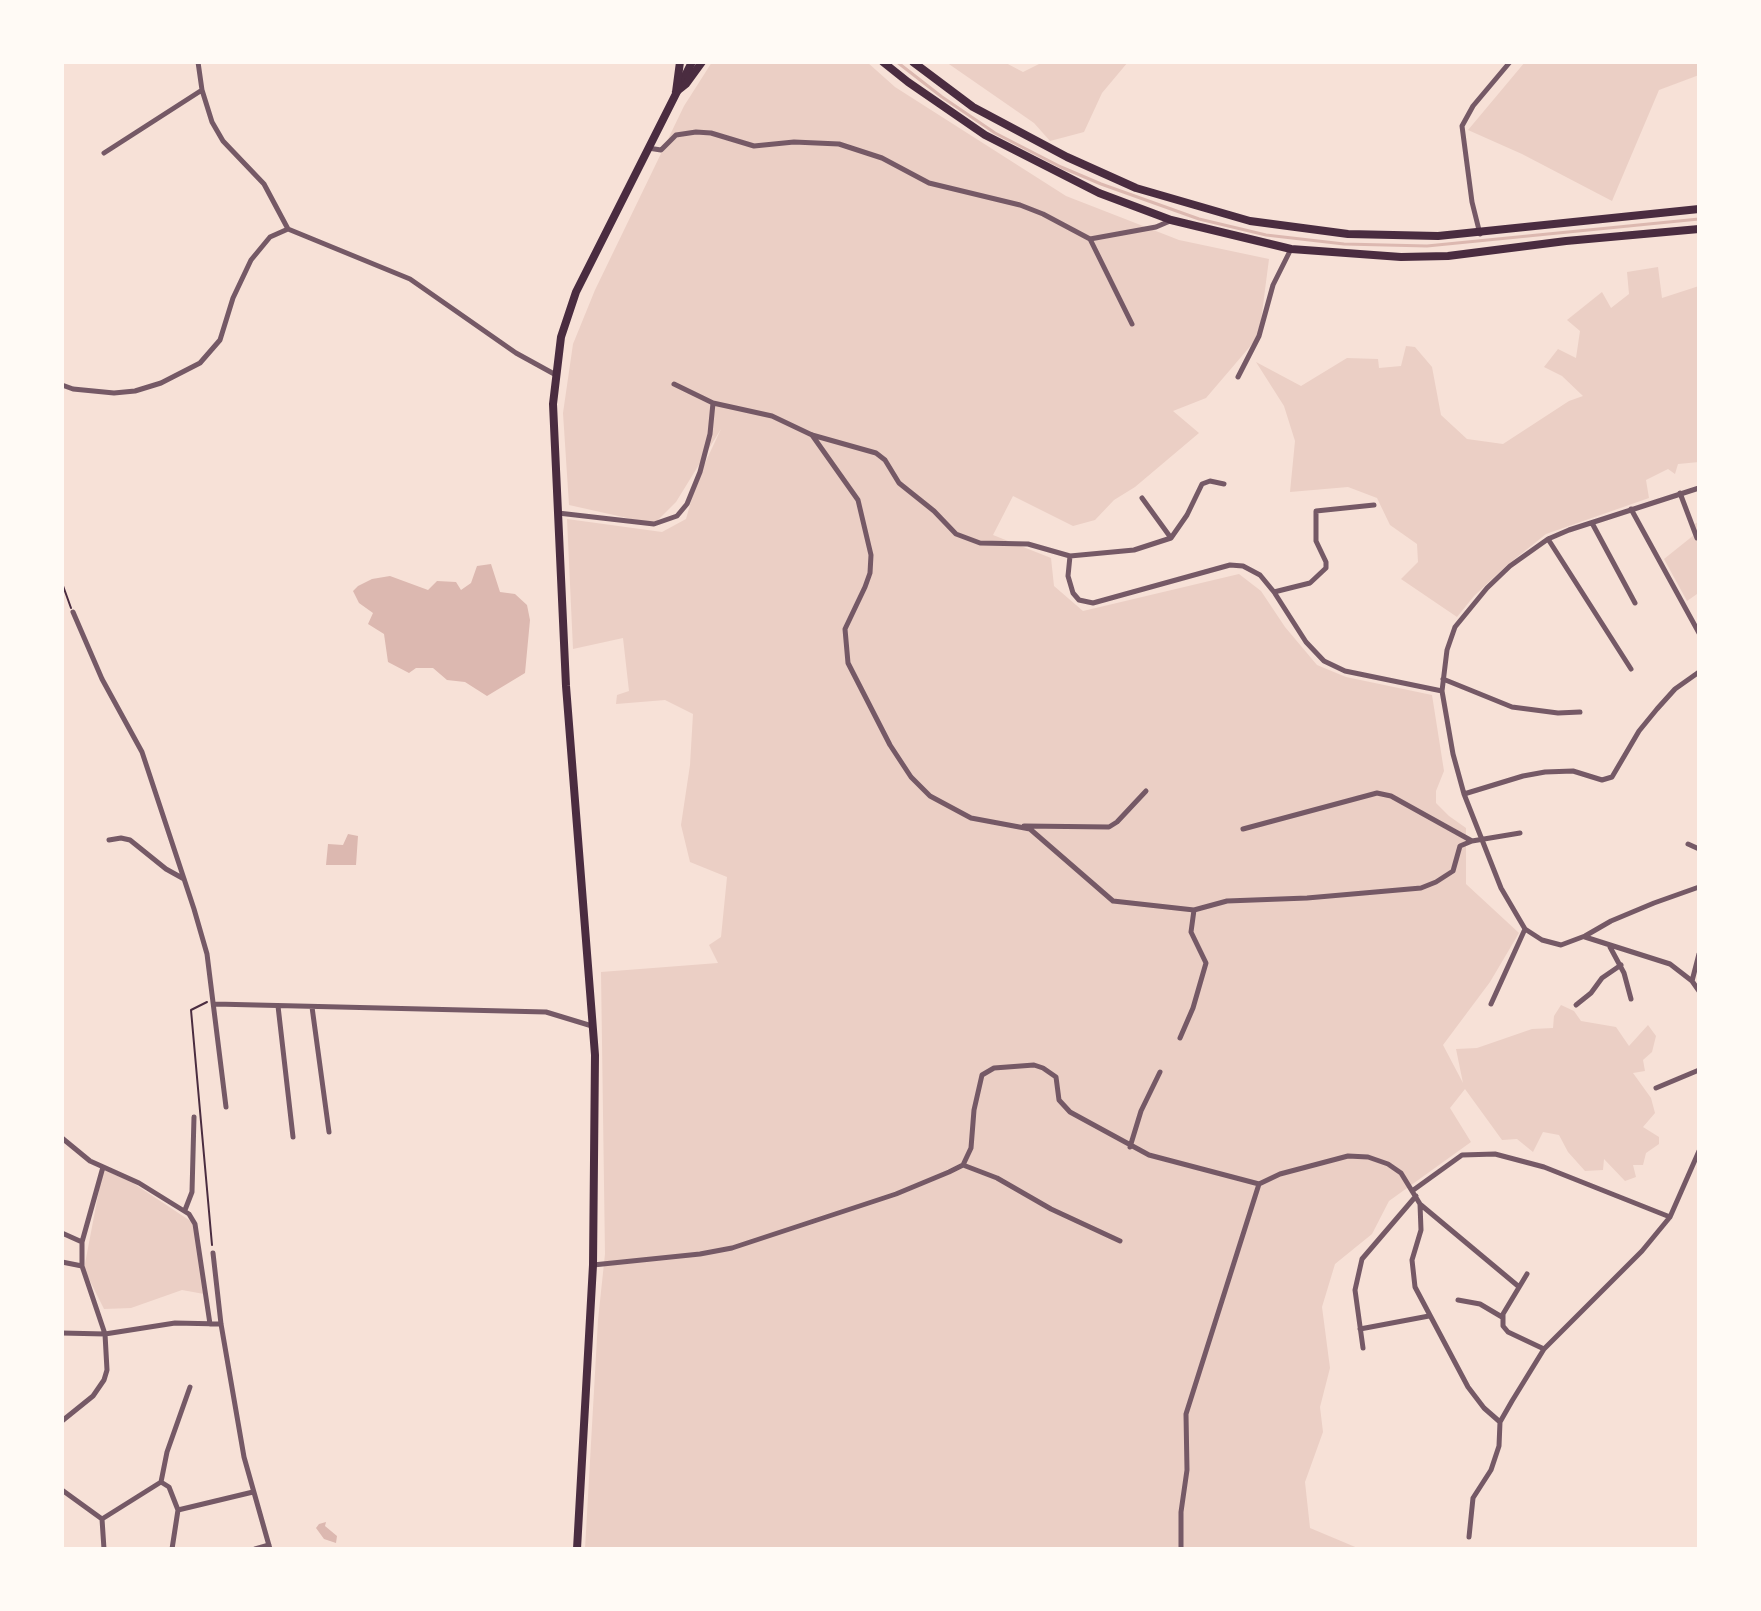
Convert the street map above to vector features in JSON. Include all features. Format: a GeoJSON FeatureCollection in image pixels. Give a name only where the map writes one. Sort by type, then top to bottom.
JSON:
{"type":"FeatureCollection","features":[{"type":"Feature","properties":{"kind":"main road"},"geometry":{"type":"LineString","coordinates":[[676,92],[680,62]]}},
{"type":"Feature","properties":{"kind":"main road"},"geometry":{"type":"LineString","coordinates":[[577,1549],[593,1265],[596,1138],[593,1027],[566,686],[553,404],[561,337],[576,292],[692,62]]}},
{"type":"Feature","properties":{"kind":"main road"},"geometry":{"type":"LineString","coordinates":[[676,92],[695,75],[702,62]]}},
{"type":"Feature","properties":{"kind":"main road"},"geometry":{"type":"LineString","coordinates":[[883,62],[985,135],[1099,193],[1171,220],[1291,249],[1401,257],[1448,256],[1699,229]]}},
{"type":"Feature","properties":{"kind":"main road"},"geometry":{"type":"LineString","coordinates":[[913,62],[973,107],[1031,140],[1136,188],[1250,221],[1328,232],[1394,236],[1480,234],[1699,209]]}},
{"type":"Feature","properties":{"kind":"street"},"geometry":{"type":"LineString","coordinates":[[198,62],[208,112],[223,141],[264,184],[288,229],[410,279],[516,353],[556,375]]}},
{"type":"Feature","properties":{"kind":"street"},"geometry":{"type":"LineString","coordinates":[[1480,234],[1472,202],[1462,126],[1473,106],[1510,62]]}},
{"type":"Feature","properties":{"kind":"street"},"geometry":{"type":"LineString","coordinates":[[104,153],[202,90]]}},
{"type":"Feature","properties":{"kind":"street"},"geometry":{"type":"LineString","coordinates":[[647,148],[661,150],[676,135],[696,132],[754,146],[794,142],[839,144],[882,158],[929,183],[1020,205],[1090,239],[1132,324]]}},
{"type":"Feature","properties":{"kind":"street"},"geometry":{"type":"LineString","coordinates":[[1090,239],[1156,227],[1171,220]]}},
{"type":"Feature","properties":{"kind":"street"},"geometry":{"type":"LineString","coordinates":[[62,385],[114,393],[135,391],[161,383],[200,363],[220,340],[237,286],[251,260],[270,237],[288,229]]}},
{"type":"Feature","properties":{"kind":"street"},"geometry":{"type":"LineString","coordinates":[[1238,377],[1259,336],[1273,285],[1291,249]]}},
{"type":"Feature","properties":{"kind":"street"},"geometry":{"type":"LineString","coordinates":[[674,384],[713,403],[772,416],[812,435],[876,453],[885,460],[899,483],[963,538],[980,543],[1028,544],[1070,556],[1134,550],[1171,538],[1202,484],[1210,481],[1224,484]]}},
{"type":"Feature","properties":{"kind":"street"},"geometry":{"type":"LineString","coordinates":[[557,512],[642,524],[671,520],[687,504],[697,480],[710,434],[713,403]]}},
{"type":"Feature","properties":{"kind":"street"},"geometry":{"type":"LineString","coordinates":[[812,435],[858,500],[871,555],[870,573],[847,621],[844,635],[848,663],[877,723],[911,777],[930,796],[971,818],[1023,826],[1109,827],[1146,791]]}},
{"type":"Feature","properties":{"kind":"street"},"geometry":{"type":"LineString","coordinates":[[1699,488],[1548,539],[1510,566],[1455,627],[1447,650],[1442,691],[1453,754],[1464,794],[1501,888],[1525,929],[1542,940],[1561,945],[1611,921],[1699,887]]}},
{"type":"Feature","properties":{"kind":"street"},"geometry":{"type":"LineString","coordinates":[[1680,493],[1697,538]]}},
{"type":"Feature","properties":{"kind":"street"},"geometry":{"type":"LineString","coordinates":[[1142,498],[1171,538]]}},
{"type":"Feature","properties":{"kind":"street"},"geometry":{"type":"LineString","coordinates":[[1274,592],[1310,583],[1326,568],[1316,541],[1316,511],[1374,505]]}},
{"type":"Feature","properties":{"kind":"street"},"geometry":{"type":"LineString","coordinates":[[1631,509],[1699,633]]}},
{"type":"Feature","properties":{"kind":"street"},"geometry":{"type":"LineString","coordinates":[[1592,523],[1635,603]]}},
{"type":"Feature","properties":{"kind":"street"},"geometry":{"type":"LineString","coordinates":[[1548,539],[1631,669]]}},
{"type":"Feature","properties":{"kind":"street"},"geometry":{"type":"LineString","coordinates":[[1070,556],[1071,588],[1076,598],[1089,603],[1235,565],[1243,566],[1260,575],[1306,642],[1324,661],[1345,671],[1442,691]]}},
{"type":"Feature","properties":{"kind":"street"},"geometry":{"type":"LineString","coordinates":[[73,612],[102,679],[142,752],[184,880],[204,947],[215,1004],[226,1107]]}},
{"type":"Feature","properties":{"kind":"street"},"geometry":{"type":"LineString","coordinates":[[1464,794],[1545,772],[1573,771],[1602,780],[1612,777],[1639,731],[1657,709],[1675,689],[1699,672]]}},
{"type":"Feature","properties":{"kind":"street"},"geometry":{"type":"LineString","coordinates":[[1443,679],[1512,707],[1558,713],[1580,712]]}},
{"type":"Feature","properties":{"kind":"street"},"geometry":{"type":"LineString","coordinates":[[1243,829],[1377,793],[1391,796],[1472,841]]}},
{"type":"Feature","properties":{"kind":"street"},"geometry":{"type":"LineString","coordinates":[[1023,826],[1040,836],[1108,899],[1194,910],[1227,901],[1421,888],[1453,871],[1460,846],[1520,833]]}},
{"type":"Feature","properties":{"kind":"street"},"geometry":{"type":"LineString","coordinates":[[109,840],[130,840],[184,880]]}},
{"type":"Feature","properties":{"kind":"street"},"geometry":{"type":"LineString","coordinates":[[1688,844],[1699,849]]}},
{"type":"Feature","properties":{"kind":"street"},"geometry":{"type":"LineString","coordinates":[[1180,1038],[1193,1008],[1206,963],[1191,932],[1194,910]]}},
{"type":"Feature","properties":{"kind":"street"},"geometry":{"type":"LineString","coordinates":[[1491,1004],[1525,929]]}},
{"type":"Feature","properties":{"kind":"street"},"geometry":{"type":"LineString","coordinates":[[1585,936],[1670,964],[1692,981],[1699,991]]}},
{"type":"Feature","properties":{"kind":"street"},"geometry":{"type":"LineString","coordinates":[[1609,946],[1621,965],[1631,999]]}},
{"type":"Feature","properties":{"kind":"street"},"geometry":{"type":"LineString","coordinates":[[1692,981],[1699,954]]}},
{"type":"Feature","properties":{"kind":"street"},"geometry":{"type":"LineString","coordinates":[[1576,1005],[1591,993],[1602,978],[1621,965]]}},
{"type":"Feature","properties":{"kind":"street"},"geometry":{"type":"LineString","coordinates":[[215,1004],[546,1012],[593,1027]]}},
{"type":"Feature","properties":{"kind":"street"},"geometry":{"type":"LineString","coordinates":[[278,1006],[293,1137]]}},
{"type":"Feature","properties":{"kind":"street"},"geometry":{"type":"LineString","coordinates":[[312,1007],[329,1132]]}},
{"type":"Feature","properties":{"kind":"street"},"geometry":{"type":"LineString","coordinates":[[593,1265],[732,1248],[896,1194],[963,1165],[971,1148],[982,1075],[994,1068],[1034,1065],[1056,1077],[1059,1100],[1066,1109],[1149,1155],[1259,1184],[1280,1174],[1348,1156],[1368,1157],[1388,1164],[1401,1173],[1420,1204],[1518,1286]]}},
{"type":"Feature","properties":{"kind":"street"},"geometry":{"type":"LineString","coordinates":[[1656,1088],[1699,1070]]}},
{"type":"Feature","properties":{"kind":"street"},"geometry":{"type":"LineString","coordinates":[[1130,1147],[1141,1111],[1160,1072]]}},
{"type":"Feature","properties":{"kind":"street"},"geometry":{"type":"LineString","coordinates":[[185,1210],[192,1192],[194,1117]]}},
{"type":"Feature","properties":{"kind":"street"},"geometry":{"type":"LineString","coordinates":[[62,1138],[84,1157],[139,1183],[185,1210],[195,1224],[210,1324]]}},
{"type":"Feature","properties":{"kind":"street"},"geometry":{"type":"LineString","coordinates":[[1469,1537],[1473,1498],[1491,1470],[1499,1446],[1500,1422],[1544,1349],[1642,1251],[1670,1217],[1699,1151]]}},
{"type":"Feature","properties":{"kind":"street"},"geometry":{"type":"LineString","coordinates":[[1363,1348],[1355,1290],[1362,1259],[1414,1194],[1462,1155],[1495,1154],[1544,1167],[1670,1217]]}},
{"type":"Feature","properties":{"kind":"street"},"geometry":{"type":"LineString","coordinates":[[963,1165],[997,1178],[1051,1209],[1120,1241]]}},
{"type":"Feature","properties":{"kind":"street"},"geometry":{"type":"LineString","coordinates":[[62,1421],[93,1396],[104,1380],[108,1361],[105,1334],[82,1266],[82,1242],[103,1167]]}},
{"type":"Feature","properties":{"kind":"street"},"geometry":{"type":"LineString","coordinates":[[1181,1549],[1181,1512],[1187,1470],[1186,1414],[1259,1184]]}},
{"type":"Feature","properties":{"kind":"street"},"geometry":{"type":"LineString","coordinates":[[1420,1204],[1421,1230],[1411,1272],[1429,1316],[1468,1387],[1500,1422]]}},
{"type":"Feature","properties":{"kind":"street"},"geometry":{"type":"LineString","coordinates":[[62,1233],[82,1242]]}},
{"type":"Feature","properties":{"kind":"street"},"geometry":{"type":"LineString","coordinates":[[213,1253],[221,1324],[253,1492],[269,1547],[255,1549]]}},
{"type":"Feature","properties":{"kind":"street"},"geometry":{"type":"LineString","coordinates":[[62,1262],[82,1266]]}},
{"type":"Feature","properties":{"kind":"street"},"geometry":{"type":"LineString","coordinates":[[1527,1274],[1502,1317],[1503,1326],[1508,1332],[1544,1349]]}},
{"type":"Feature","properties":{"kind":"street"},"geometry":{"type":"LineString","coordinates":[[1458,1300],[1480,1304],[1502,1317]]}},
{"type":"Feature","properties":{"kind":"street"},"geometry":{"type":"LineString","coordinates":[[1360,1329],[1429,1316]]}},
{"type":"Feature","properties":{"kind":"street"},"geometry":{"type":"LineString","coordinates":[[62,1333],[105,1334],[175,1323],[221,1324]]}},
{"type":"Feature","properties":{"kind":"street"},"geometry":{"type":"LineString","coordinates":[[102,1519],[161,1482],[167,1452],[190,1387]]}},
{"type":"Feature","properties":{"kind":"street"},"geometry":{"type":"LineString","coordinates":[[161,1482],[169,1487],[178,1510],[172,1549]]}},
{"type":"Feature","properties":{"kind":"street"},"geometry":{"type":"LineString","coordinates":[[62,1490],[102,1519]]}},
{"type":"Feature","properties":{"kind":"street"},"geometry":{"type":"LineString","coordinates":[[178,1510],[253,1492]]}},
{"type":"Feature","properties":{"kind":"street"},"geometry":{"type":"LineString","coordinates":[[102,1519],[104,1549]]}},
{"type":"Feature","properties":{"kind":"path"},"geometry":{"type":"LineString","coordinates":[[62,583],[73,612]]}},
{"type":"Feature","properties":{"kind":"path"},"geometry":{"type":"LineString","coordinates":[[203,1004],[191,1010],[213,1253]]}},
{"type":"Feature","properties":{"kind":"shaded area"},"geometry":{"type":"Polygon","coordinates":[[[712,62],[867,62],[895,87],[1066,196],[1179,240],[1269,259],[1259,336],[1206,398],[1173,411],[1199,433],[1135,487],[1114,500],[1095,520],[1073,526],[1013,496],[993,535],[1051,558],[1054,586],[1083,611],[1239,574],[1261,591],[1285,627],[1317,665],[1346,677],[1432,695],[1444,771],[1436,791],[1436,803],[1466,828],[1466,884],[1519,933],[1490,982],[1443,1045],[1463,1083],[1456,1049],[1477,1048],[1532,1029],[1553,1028],[1554,1016],[1561,1005],[1574,1011],[1581,1021],[1616,1027],[1629,1046],[1648,1025],[1656,1036],[1652,1052],[1643,1060],[1645,1071],[1633,1073],[1651,1098],[1655,1113],[1643,1127],[1659,1137],[1659,1144],[1646,1153],[1643,1165],[1633,1165],[1636,1177],[1625,1181],[1604,1159],[1603,1170],[1585,1171],[1568,1152],[1559,1135],[1543,1132],[1533,1152],[1517,1139],[1502,1140],[1465,1089],[1450,1108],[1471,1142],[1389,1201],[1372,1234],[1335,1264],[1322,1307],[1330,1368],[1320,1407],[1323,1432],[1305,1482],[1310,1528],[1360,1549],[585,1549],[598,1320],[605,1254],[601,972],[718,963],[709,945],[721,937],[727,877],[690,862],[681,825],[690,765],[693,714],[665,700],[616,704],[617,695],[629,691],[623,638],[573,649],[567,519],[662,532],[686,519],[697,480],[721,429],[676,502],[654,524],[569,505],[563,413],[573,344],[595,290],[684,106],[712,62]]]}},
{"type":"Feature","properties":{"kind":"shaded area"},"geometry":{"type":"Polygon","coordinates":[[[946,62],[1004,62],[1023,72],[1043,62],[1128,62],[1102,93],[1084,132],[1050,141],[1034,123],[946,62]]]}},
{"type":"Feature","properties":{"kind":"shaded area"},"geometry":{"type":"Polygon","coordinates":[[[1525,62],[1699,62],[1699,75],[1659,90],[1612,201],[1468,130],[1525,62]]]}},
{"type":"Feature","properties":{"kind":"shaded area"},"geometry":{"type":"Polygon","coordinates":[[[1658,267],[1662,298],[1699,286],[1699,462],[1678,464],[1675,474],[1668,469],[1646,480],[1649,498],[1546,534],[1506,566],[1457,617],[1401,579],[1418,562],[1417,544],[1390,525],[1377,498],[1348,487],[1290,492],[1295,441],[1284,406],[1256,362],[1301,386],[1347,358],[1378,359],[1379,368],[1401,366],[1406,346],[1415,347],[1432,367],[1441,415],[1467,439],[1503,444],[1569,401],[1583,396],[1562,376],[1544,367],[1558,349],[1576,358],[1580,331],[1567,320],[1602,292],[1611,308],[1629,294],[1627,272],[1658,267]]]}},
{"type":"Feature","properties":{"kind":"shaded area"},"geometry":{"type":"Polygon","coordinates":[[[1699,521],[1699,596],[1697,594],[1687,601],[1664,559],[1694,535],[1692,526],[1699,521]]]}},
{"type":"Feature","properties":{"kind":"shaded area"},"geometry":{"type":"Polygon","coordinates":[[[491,564],[500,592],[515,594],[527,605],[530,620],[525,673],[487,696],[465,682],[447,680],[433,668],[416,668],[409,673],[388,662],[384,634],[368,624],[373,613],[359,603],[353,591],[358,586],[372,579],[390,576],[428,590],[437,581],[456,582],[461,590],[471,583],[477,566],[491,564]]]}},
{"type":"Feature","properties":{"kind":"shaded area"},"geometry":{"type":"Polygon","coordinates":[[[348,834],[358,836],[356,865],[326,865],[328,844],[343,845],[348,834]]]}},
{"type":"Feature","properties":{"kind":"shaded area"},"geometry":{"type":"Polygon","coordinates":[[[103,1169],[133,1183],[195,1224],[204,1294],[182,1290],[131,1308],[104,1309],[84,1269],[103,1169]]]}},
{"type":"Feature","properties":{"kind":"shaded area"},"geometry":{"type":"Polygon","coordinates":[[[326,1522],[325,1526],[337,1536],[336,1543],[324,1539],[316,1528],[326,1522]]]}},
{"type":"Feature","properties":{"kind":"waterway"},"geometry":{"type":"LineString","coordinates":[[897,62],[995,133],[1061,167],[1199,219],[1266,235],[1344,244],[1427,246],[1699,219]]}}]}
